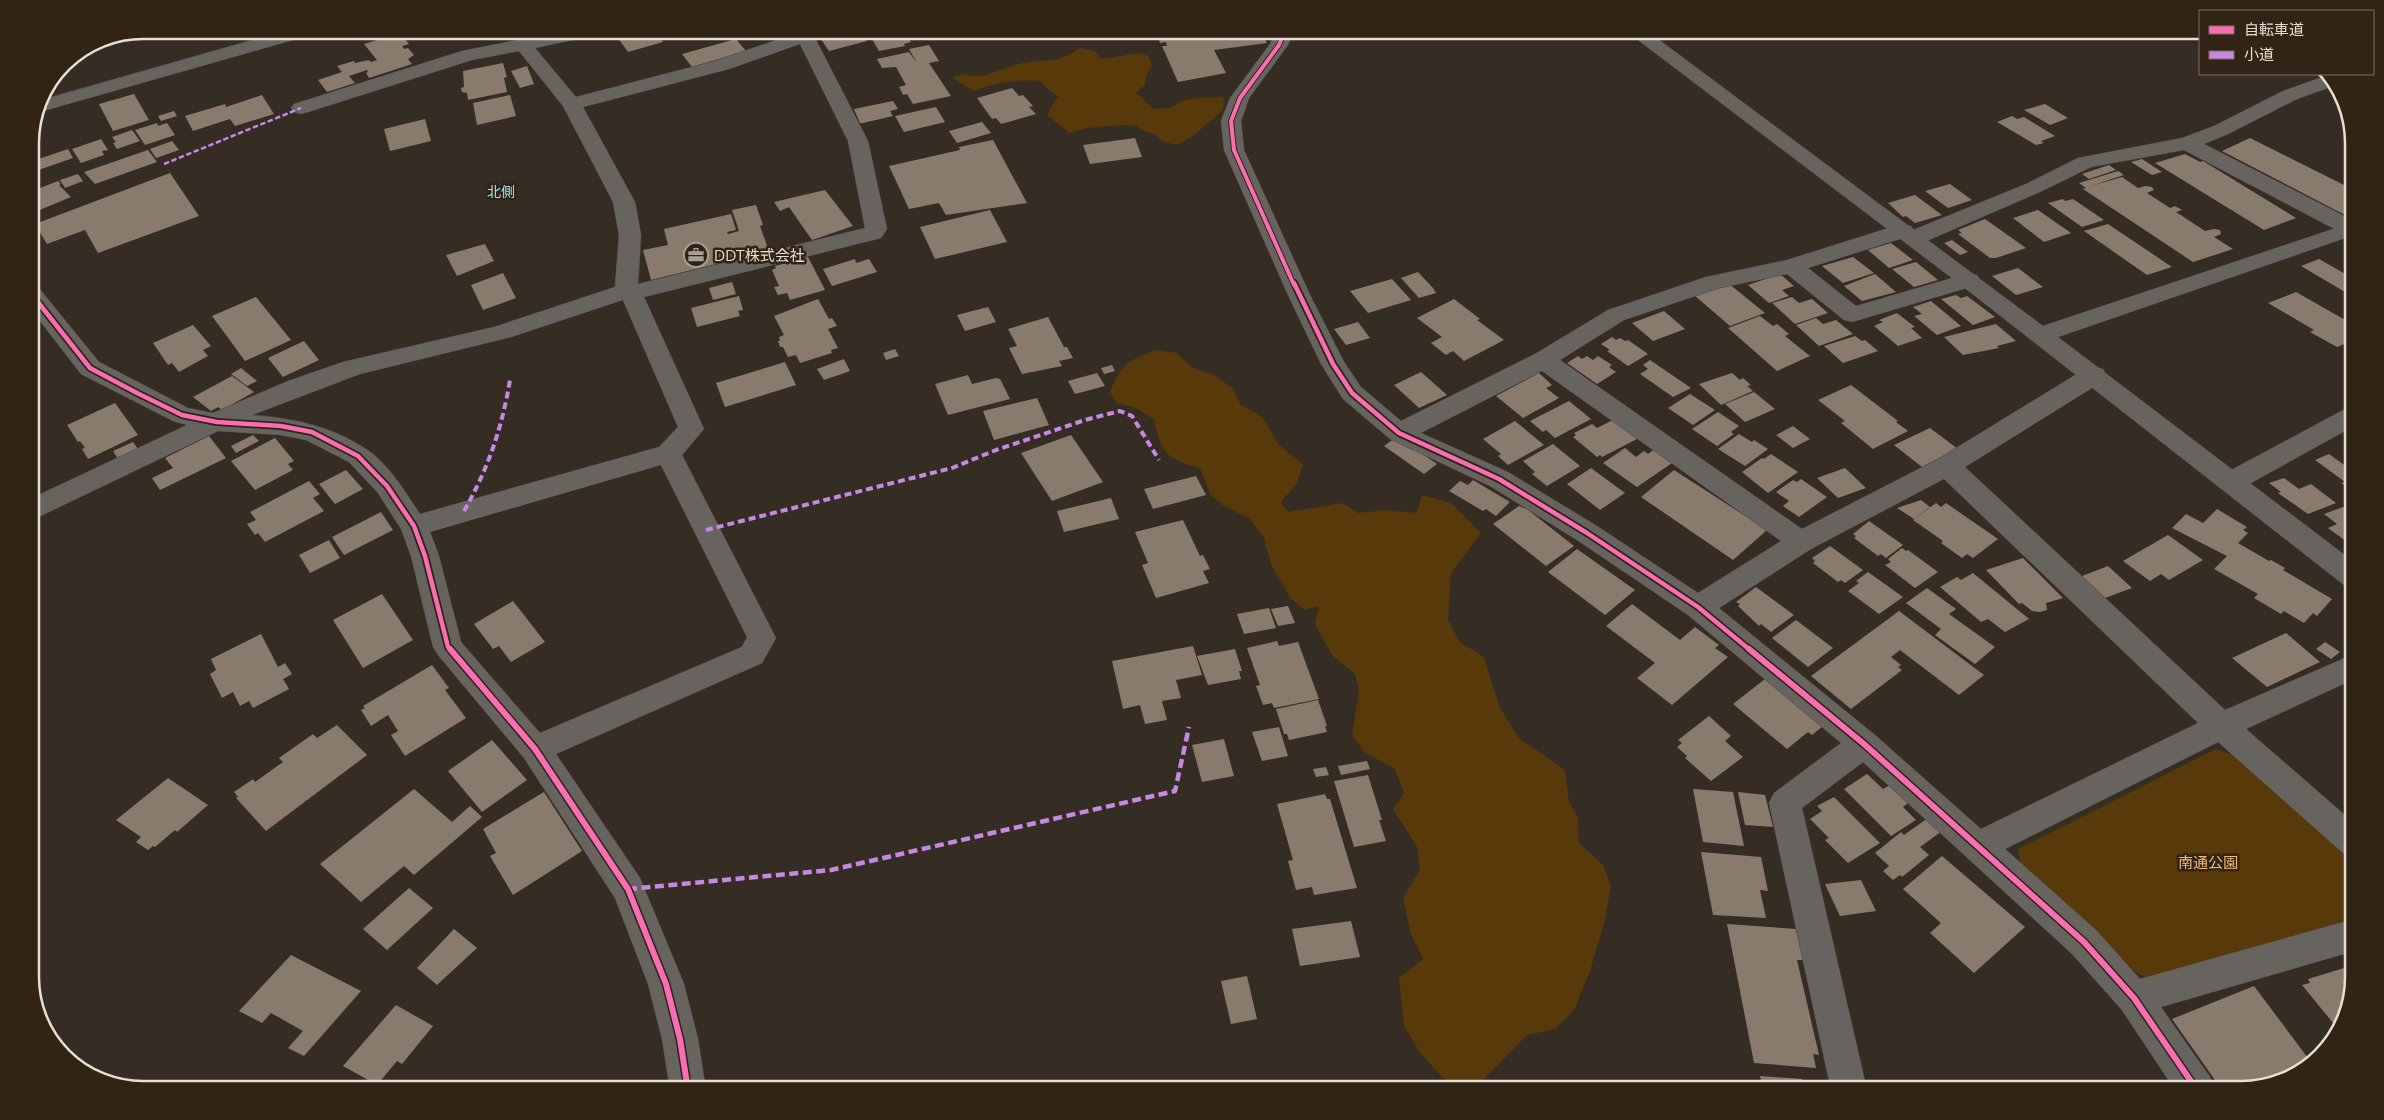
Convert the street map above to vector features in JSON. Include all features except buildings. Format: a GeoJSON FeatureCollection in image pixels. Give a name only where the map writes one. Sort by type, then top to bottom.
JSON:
{"type":"FeatureCollection","features":[{"type":"Feature","properties":{"kind":"street"},"geometry":{"type":"LineString","coordinates":[[46,104],[276,39]]}},
{"type":"Feature","properties":{"kind":"street"},"geometry":{"type":"LineString","coordinates":[[302,108],[469,55],[551,39]]}},
{"type":"Feature","properties":{"kind":"street"},"geometry":{"type":"LineString","coordinates":[[572,104],[722,64],[789,39]]}},
{"type":"Feature","properties":{"kind":"street"},"geometry":{"type":"LineString","coordinates":[[39,507],[217,422],[363,364],[461,343],[531,325],[629,292],[873,233],[876,229],[858,141],[811,39]]}},
{"type":"Feature","properties":{"kind":"street"},"geometry":{"type":"LineString","coordinates":[[1281,39],[1240,98],[1231,121],[1234,150],[1332,364],[1352,393],[1399,433],[1499,479],[1587,533],[1698,607],[1864,744],[2084,942],[2134,998],[2191,1081]]}},
{"type":"Feature","properties":{"kind":"street"},"geometry":{"type":"LineString","coordinates":[[1646,39],[2094,375],[2345,570]]}},
{"type":"Feature","properties":{"kind":"street"},"geometry":{"type":"LineString","coordinates":[[414,526],[668,454],[691,429],[629,292],[630,235],[624,202],[572,104],[523,45]]}},
{"type":"Feature","properties":{"kind":"street"},"geometry":{"type":"LineString","coordinates":[[1399,433],[1543,360],[1616,315],[1714,282],[1791,266],[1908,235],[2033,188],[2085,162],[2187,143],[2222,130],[2290,96],[2325,82]]}},
{"type":"Feature","properties":{"kind":"street"},"geometry":{"type":"LineString","coordinates":[[2187,143],[2345,225]]}},
{"type":"Feature","properties":{"kind":"street"},"geometry":{"type":"LineString","coordinates":[[2040,335],[2345,232]]}},
{"type":"Feature","properties":{"kind":"street"},"geometry":{"type":"LineString","coordinates":[[1791,266],[1852,315],[1968,280]]}},
{"type":"Feature","properties":{"kind":"street"},"geometry":{"type":"LineString","coordinates":[[39,303],[90,368],[182,415],[217,422],[281,426],[312,432],[358,456],[387,486],[414,526],[425,556],[448,647],[535,749],[628,889],[666,984],[680,1039],[687,1081]]}},
{"type":"Feature","properties":{"kind":"street"},"geometry":{"type":"LineString","coordinates":[[1543,360],[1801,542]]}},
{"type":"Feature","properties":{"kind":"street"},"geometry":{"type":"LineString","coordinates":[[1698,607],[1801,542],[1947,466],[2094,375]]}},
{"type":"Feature","properties":{"kind":"street"},"geometry":{"type":"LineString","coordinates":[[2231,482],[2345,420]]}},
{"type":"Feature","properties":{"kind":"street"},"geometry":{"type":"LineString","coordinates":[[535,749],[752,655],[762,638],[668,454]]}},
{"type":"Feature","properties":{"kind":"street"},"geometry":{"type":"LineString","coordinates":[[1947,466],[2221,726],[2345,835]]}},
{"type":"Feature","properties":{"kind":"street"},"geometry":{"type":"LineString","coordinates":[[1979,846],[2221,726],[2345,670]]}},
{"type":"Feature","properties":{"kind":"street"},"geometry":{"type":"LineString","coordinates":[[1846,1081],[1785,803],[1864,744]]}},
{"type":"Feature","properties":{"kind":"street"},"geometry":{"type":"LineString","coordinates":[[2134,998],[2345,938]]}},
{"type":"Feature","properties":{"kind":"green space"},"geometry":{"type":"Polygon","coordinates":[[[1079,48],[1095,51],[1101,59],[1139,53],[1148,56],[1152,66],[1147,74],[1145,85],[1136,93],[1154,109],[1171,108],[1182,101],[1196,98],[1224,97],[1223,110],[1193,136],[1177,145],[1162,141],[1155,134],[1145,132],[1137,126],[1121,125],[1086,128],[1070,133],[1047,115],[1058,96],[1046,88],[1041,81],[1007,82],[990,85],[974,91],[953,78],[964,75],[979,76],[1019,64],[1053,60],[1073,53],[1079,48]]]}},
{"type":"Feature","properties":{"kind":"green space"},"geometry":{"type":"Polygon","coordinates":[[[1156,350],[1177,353],[1191,367],[1214,375],[1232,388],[1241,405],[1262,417],[1279,445],[1303,464],[1297,483],[1281,502],[1288,512],[1343,503],[1358,513],[1386,510],[1417,513],[1422,495],[1451,503],[1481,533],[1451,573],[1448,620],[1460,642],[1484,657],[1500,708],[1520,739],[1565,770],[1569,801],[1578,818],[1579,843],[1603,865],[1611,885],[1605,920],[1590,971],[1574,1010],[1555,1029],[1527,1035],[1483,1080],[1446,1081],[1421,1054],[1404,1026],[1399,978],[1423,959],[1411,934],[1403,898],[1420,870],[1417,847],[1393,809],[1404,793],[1395,769],[1364,752],[1352,734],[1359,691],[1355,674],[1333,656],[1315,625],[1319,606],[1305,610],[1290,598],[1271,564],[1264,538],[1249,518],[1224,506],[1211,496],[1200,468],[1173,458],[1167,453],[1163,448],[1154,419],[1134,407],[1116,403],[1110,392],[1118,375],[1127,364],[1156,350]]]}},
{"type":"Feature","properties":{"kind":"green space","name":"南通公園"},"geometry":{"type":"Polygon","coordinates":[[[2216,749],[2236,756],[2345,852],[2345,921],[2152,981],[2134,971],[2075,913],[2020,863],[2018,849],[2216,749]]]}},
{"type":"Feature","properties":{"kind":"marked path"},"geometry":{"type":"LineString","coordinates":[[164,164],[301,108]]}},
{"type":"Feature","properties":{"kind":"marked path"},"geometry":{"type":"LineString","coordinates":[[464,511],[489,463],[499,433],[510,380]]}},
{"type":"Feature","properties":{"kind":"marked path"},"geometry":{"type":"LineString","coordinates":[[706,530],[952,468],[996,450],[1085,420],[1120,411],[1132,416],[1159,460]]}},
{"type":"Feature","properties":{"kind":"marked path"},"geometry":{"type":"LineString","coordinates":[[628,889],[831,870],[1175,791],[1189,727]]}},
{"type":"Feature","properties":{"kind":"cycle path"},"geometry":{"type":"LineString","coordinates":[[1281,39],[1240,98],[1231,121],[1234,150],[1299,295],[1333,364],[1352,393],[1399,433],[1499,479],[1587,533],[1698,607],[1864,744],[2084,942],[2134,998],[2191,1081]]}},
{"type":"Feature","properties":{"kind":"cycle path"},"geometry":{"type":"LineString","coordinates":[[39,303],[90,368],[137,393],[182,415],[217,422],[281,426],[312,432],[358,456],[387,486],[414,526],[425,556],[448,647],[535,749],[628,889],[666,984],[680,1039],[687,1081]]}},
{"type":"Feature","properties":{"kind":"place","name":"DDT株式会社"},"geometry":{"type":"Point","coordinates":[696,255]}},
{"type":"Feature","properties":{"kind":"district","name":"北側"},"geometry":{"type":"Point","coordinates":[501,192]}}]}
